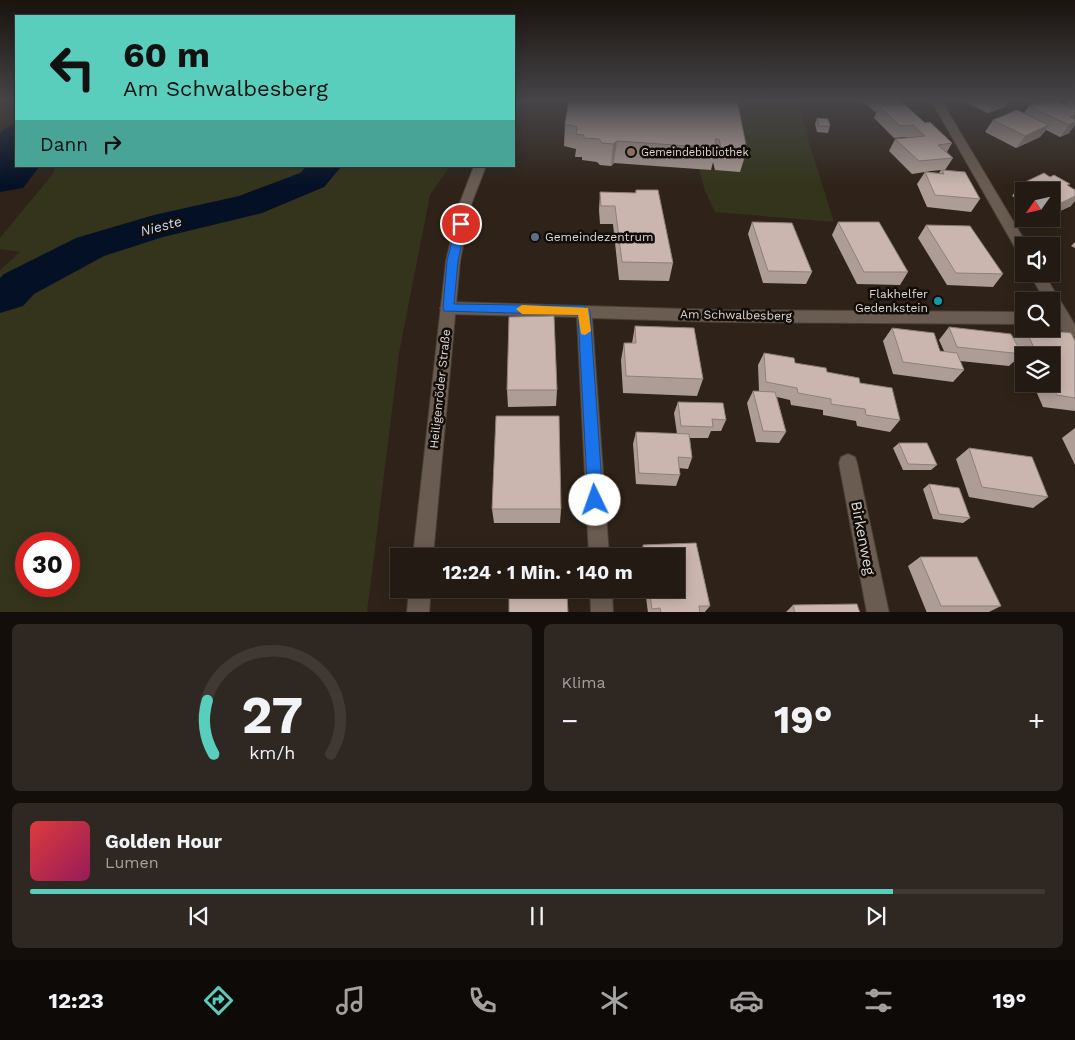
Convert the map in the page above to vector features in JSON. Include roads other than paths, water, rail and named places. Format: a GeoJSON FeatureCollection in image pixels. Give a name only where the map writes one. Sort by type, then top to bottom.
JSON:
{"type":"FeatureCollection","features":[{"type":"Feature","properties":{"kind":"street"},"geometry":{"type":"LineString","coordinates":[[953,129],[1016,237]]}},
{"type":"Feature","properties":{"kind":"street","name":"Heiligenröder Straße"},"geometry":{"type":"LineString","coordinates":[[424,548],[453,261],[465,205],[480,167]]}},
{"type":"Feature","properties":{"kind":"street","name":"Am Schwalbesberg"},"geometry":{"type":"LineString","coordinates":[[448,308],[720,316],[1015,318]]}},
{"type":"Feature","properties":{"kind":"street"},"geometry":{"type":"LineString","coordinates":[[584,311],[599,548]]}},
{"type":"Feature","properties":{"kind":"street"},"geometry":{"type":"LineString","coordinates":[[1060,322],[1075,339]]}},
{"type":"Feature","properties":{"kind":"street","name":"Birkenweg"},"geometry":{"type":"LineString","coordinates":[[848,464],[878,612]]}},
{"type":"Feature","properties":{"kind":"street"},"geometry":{"type":"LineString","coordinates":[[418,612],[419,598]]}},
{"type":"Feature","properties":{"kind":"street"},"geometry":{"type":"LineString","coordinates":[[601,598],[602,612]]}},
{"type":"Feature","properties":{"kind":"water"},"geometry":{"type":"Polygon","coordinates":[[[6,129],[15,129],[15,167],[39,167],[23,188],[0,192],[0,132],[6,129]]]}},
{"type":"Feature","properties":{"kind":"waterway","name":"Nieste"},"geometry":{"type":"LineString","coordinates":[[0,298],[8,295],[19,284],[90,247],[154,227],[249,205],[312,180],[325,167]]}},
{"type":"Feature","properties":{"kind":"place","name":"Gemeindebibliothek"},"geometry":{"type":"Point","coordinates":[631,152]}},
{"type":"Feature","properties":{"kind":"place","name":"Gemeindezentrum"},"geometry":{"type":"Point","coordinates":[535,237]}},
{"type":"Feature","properties":{"kind":"place","name":"Flakhelfer Gedenkstein"},"geometry":{"type":"Point","coordinates":[938,301]}}]}
